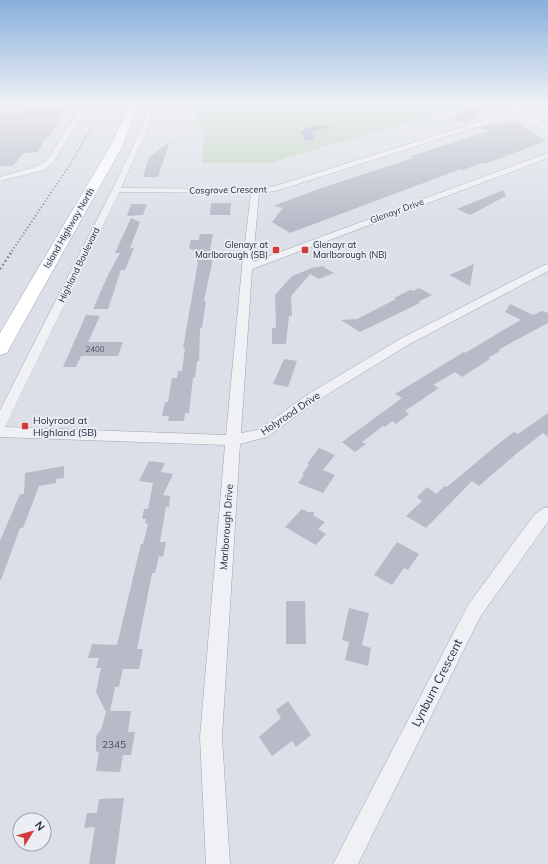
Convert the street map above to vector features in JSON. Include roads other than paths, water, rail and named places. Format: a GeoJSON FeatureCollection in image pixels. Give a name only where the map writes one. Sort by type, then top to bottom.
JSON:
{"type":"FeatureCollection","features":[{"type":"Feature","properties":{"kind":"main road","name":"Island Highway North"},"geometry":{"type":"LineString","coordinates":[[0,350],[117,144]]}},
{"type":"Feature","properties":{"kind":"street"},"geometry":{"type":"LineString","coordinates":[[0,179],[34,170],[50,161],[61,144]]}},
{"type":"Feature","properties":{"kind":"street","name":"Highland Boulevard"},"geometry":{"type":"LineString","coordinates":[[0,424],[137,144]]}},
{"type":"Feature","properties":{"kind":"street","name":"Cosgrove Crescent"},"geometry":{"type":"LineString","coordinates":[[116,190],[255,191],[273,189],[413,144]]}},
{"type":"Feature","properties":{"kind":"street","name":"Glenayr Drive"},"geometry":{"type":"LineString","coordinates":[[247,267],[548,154]]}},
{"type":"Feature","properties":{"kind":"street","name":"Marlborough Drive"},"geometry":{"type":"LineString","coordinates":[[218,864],[211,737],[233,440],[247,267],[255,191]]}},
{"type":"Feature","properties":{"kind":"street","name":"Holyrood Drive"},"geometry":{"type":"LineString","coordinates":[[0,432],[233,440],[262,434],[315,396],[404,342],[548,267]]}},
{"type":"Feature","properties":{"kind":"street","name":"Lynburn Crescent"},"geometry":{"type":"LineString","coordinates":[[345,864],[474,611],[545,519]]}},
{"type":"Feature","properties":{"kind":"railway"},"geometry":{"type":"LineString","coordinates":[[67,170],[82,144]]}},
{"type":"Feature","properties":{"kind":"railway"},"geometry":{"type":"LineString","coordinates":[[10,254],[67,169]]}},
{"type":"Feature","properties":{"kind":"railway"},"geometry":{"type":"LineString","coordinates":[[0,269],[11,253]]}},
{"type":"Feature","properties":{"kind":"place","name":"Glenayr at Marlborough (SB)"},"geometry":{"type":"Point","coordinates":[276,250]}},
{"type":"Feature","properties":{"kind":"place","name":"Glenayr at Marlborough (NB)"},"geometry":{"type":"Point","coordinates":[305,250]}},
{"type":"Feature","properties":{"kind":"place","name":"Holyrood at Highland (SB)"},"geometry":{"type":"Point","coordinates":[25,426]}}]}
